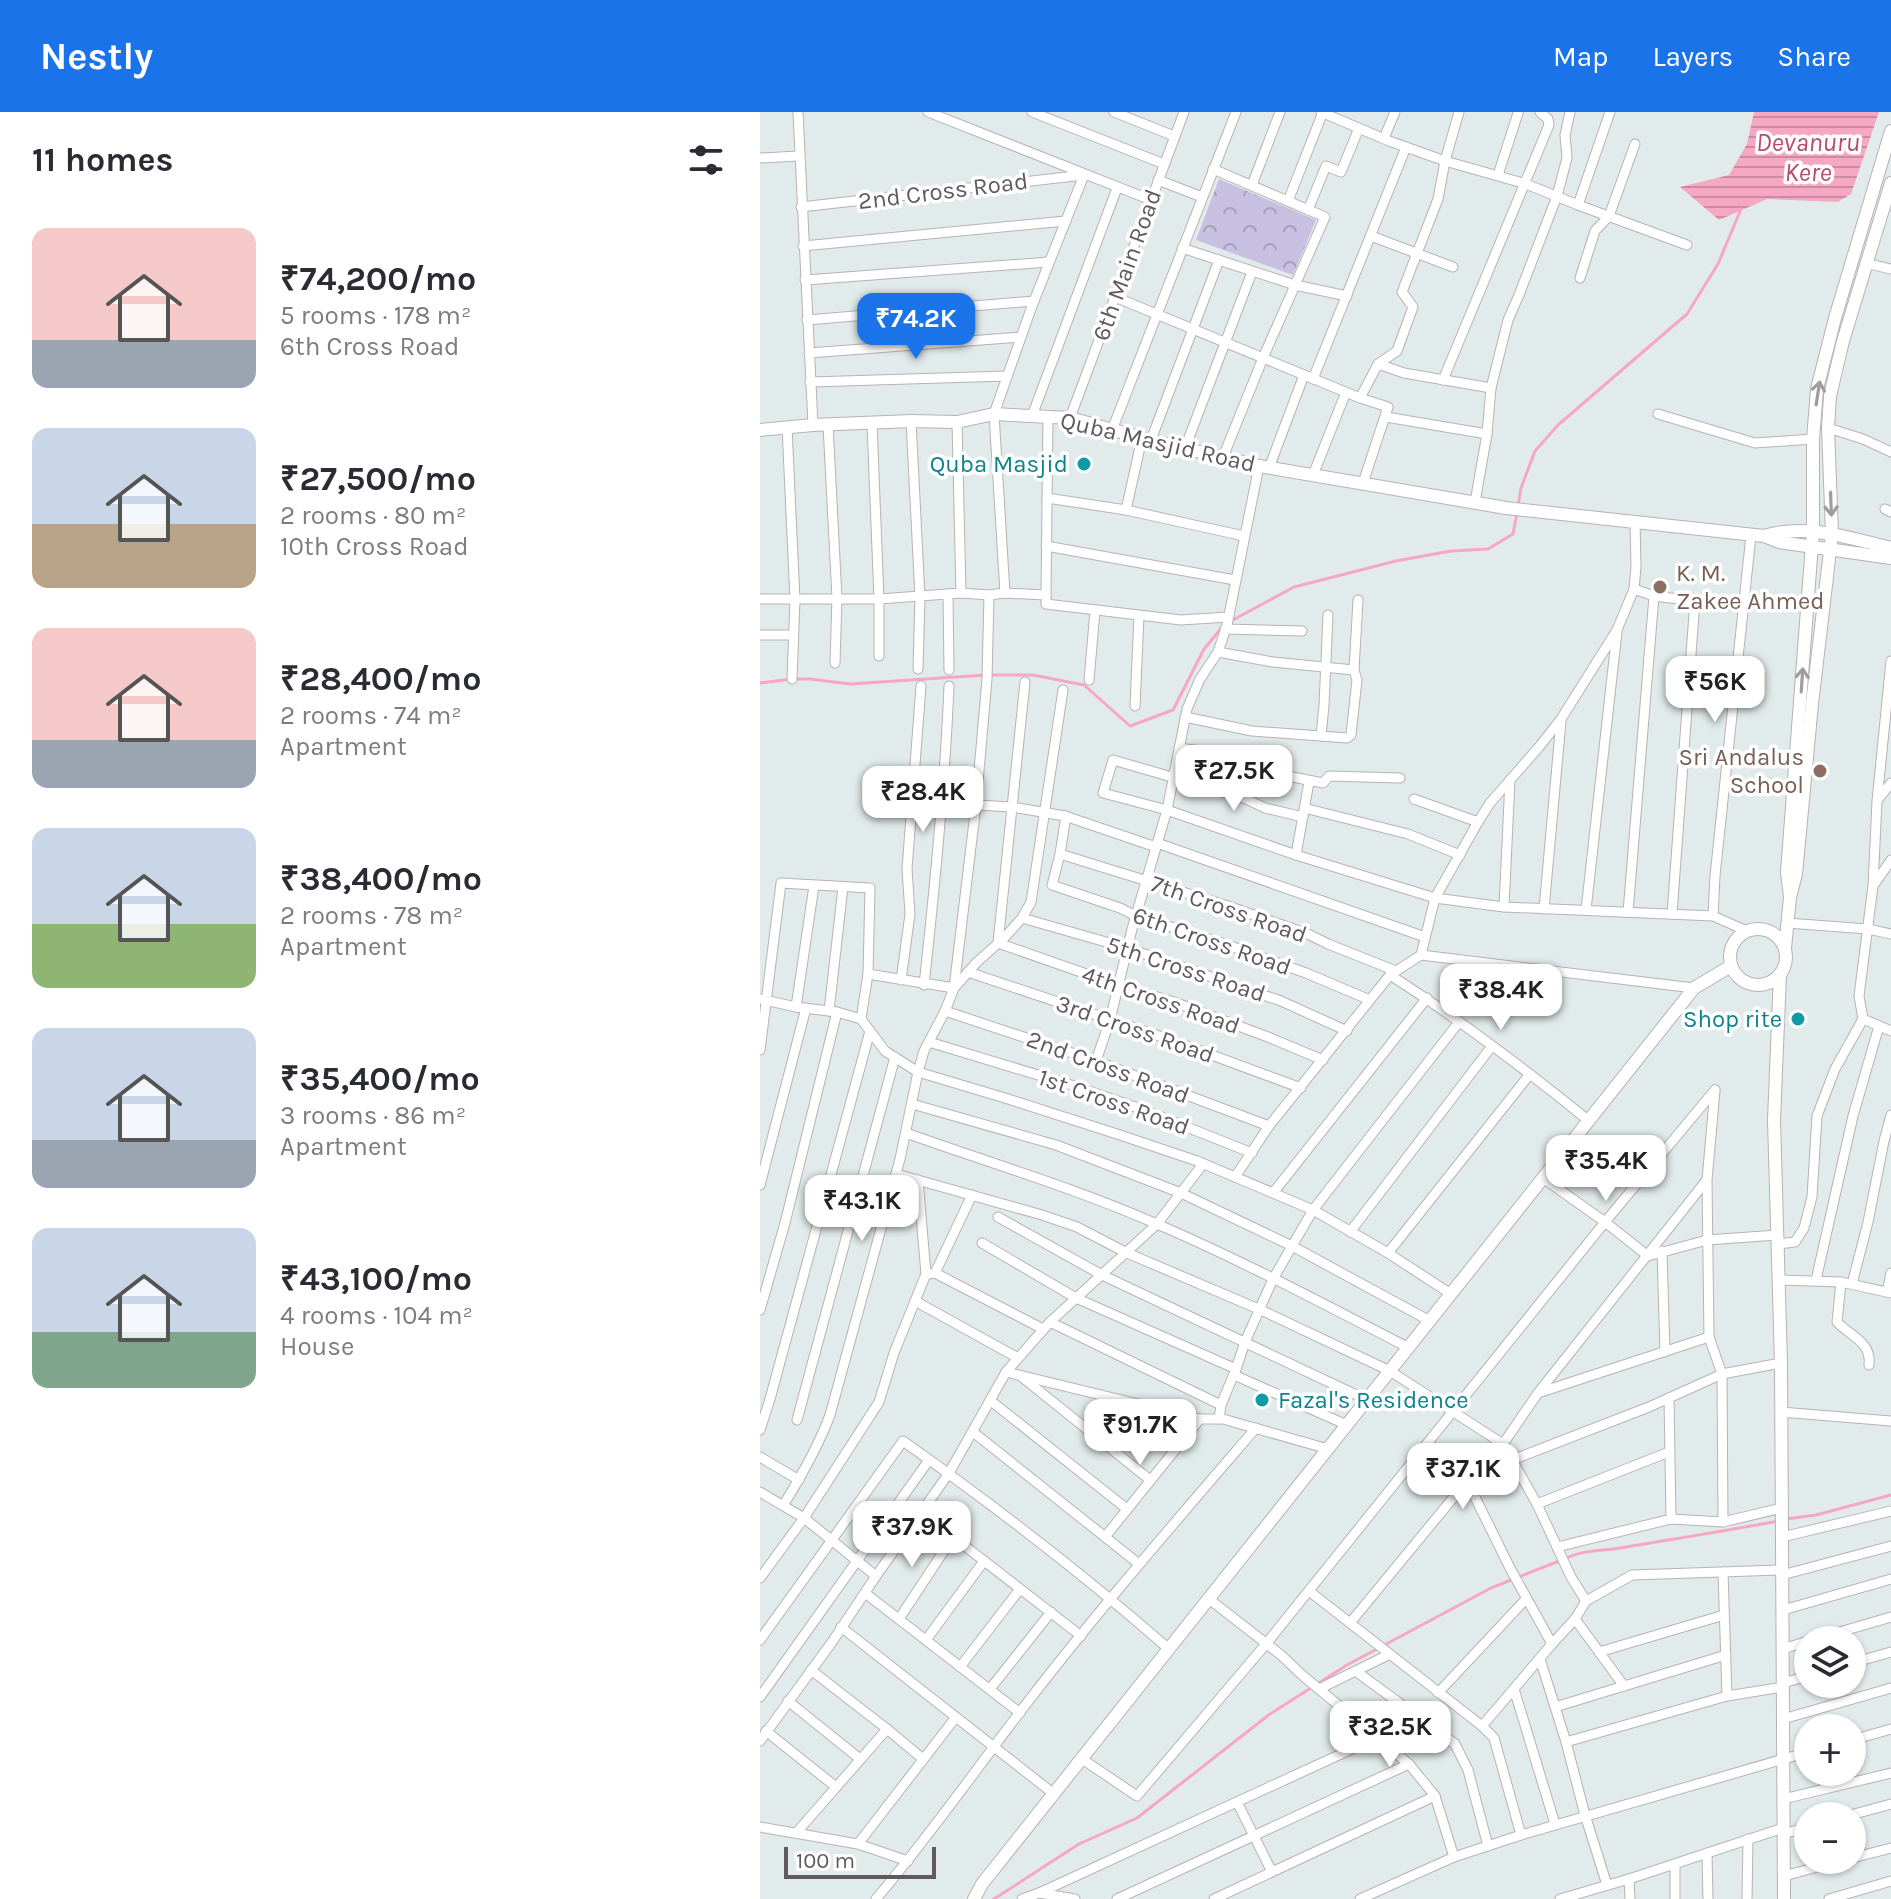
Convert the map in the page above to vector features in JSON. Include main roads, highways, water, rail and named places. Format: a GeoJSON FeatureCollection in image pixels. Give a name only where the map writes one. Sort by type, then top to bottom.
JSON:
{"type":"FeatureCollection","features":[{"type":"Feature","properties":{"kind":"water","name":"Devanuru Kere"},"geometry":{"type":"Polygon","coordinates":[[[1754,112],[1879,112],[1851,194],[1838,202],[1767,199],[1719,220],[1680,187],[1729,175],[1747,144],[1754,112]]]}},
{"type":"Feature","properties":{"kind":"waterway"},"geometry":{"type":"LineString","coordinates":[[1518,506],[1521,488],[1535,451],[1558,425],[1687,314],[1718,264],[1741,209]]}},
{"type":"Feature","properties":{"kind":"waterway"},"geometry":{"type":"LineString","coordinates":[[1231,621],[1294,587],[1396,561],[1451,551],[1488,549],[1513,534],[1517,513]]}},
{"type":"Feature","properties":{"kind":"waterway"},"geometry":{"type":"LineString","coordinates":[[760,683],[810,679],[850,684],[1033,675],[1084,685],[1130,726],[1173,710],[1204,649],[1224,625]]}},
{"type":"Feature","properties":{"kind":"waterway"},"geometry":{"type":"LineString","coordinates":[[1786,1519],[1816,1515],[1891,1495]]}},
{"type":"Feature","properties":{"kind":"waterway"},"geometry":{"type":"LineString","coordinates":[[1566,1558],[1586,1552],[1778,1521]]}},
{"type":"Feature","properties":{"kind":"waterway"},"geometry":{"type":"LineString","coordinates":[[994,1899],[1079,1844],[1137,1818],[1270,1714],[1347,1665],[1491,1588],[1559,1561]]}},
{"type":"Feature","properties":{"kind":"place","name":"Quba Masjid"},"geometry":{"type":"Point","coordinates":[1084,464]}},
{"type":"Feature","properties":{"kind":"place","name":"K. M. Zakee Ahmed"},"geometry":{"type":"Point","coordinates":[1660,587]}},
{"type":"Feature","properties":{"kind":"place","name":"Sri Andalus School"},"geometry":{"type":"Point","coordinates":[1820,771]}},
{"type":"Feature","properties":{"kind":"place","name":"Shop rite"},"geometry":{"type":"Point","coordinates":[1798,1019]}},
{"type":"Feature","properties":{"kind":"place","name":"Fazal's Residence"},"geometry":{"type":"Point","coordinates":[1262,1400]}}]}
